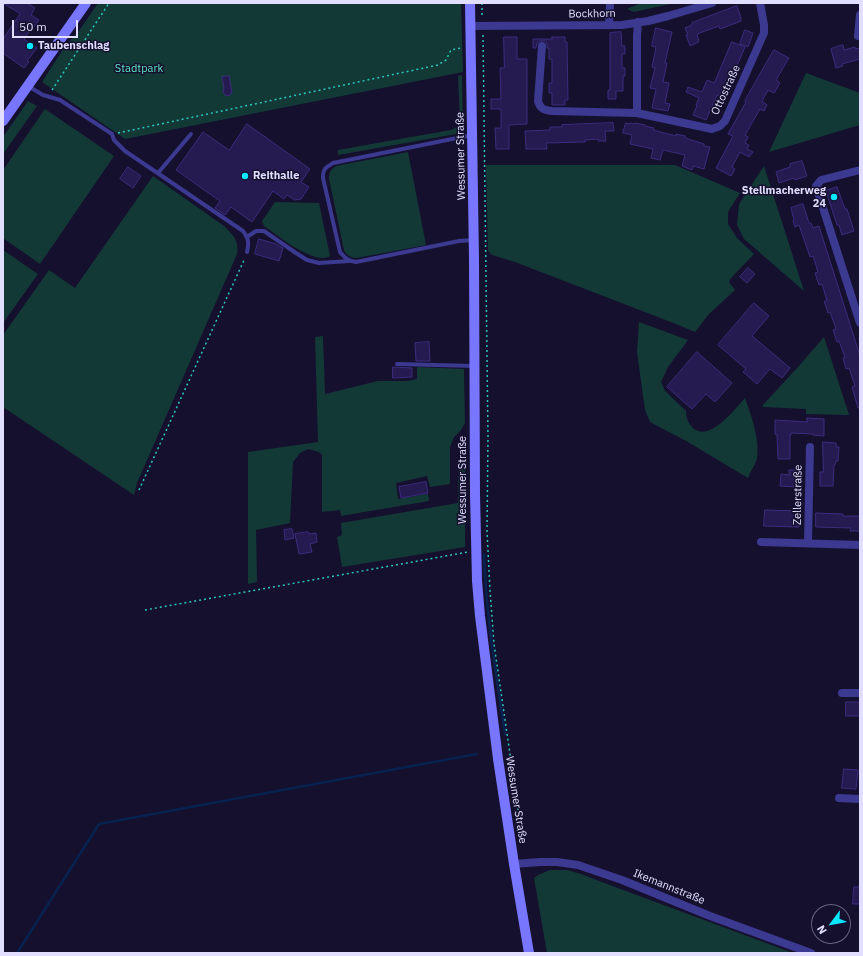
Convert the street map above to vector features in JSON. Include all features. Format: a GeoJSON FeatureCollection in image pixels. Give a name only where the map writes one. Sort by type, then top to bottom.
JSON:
{"type":"FeatureCollection","features":[{"type":"Feature","properties":{"kind":"main road"},"geometry":{"type":"LineString","coordinates":[[3,122],[86,3]]}},
{"type":"Feature","properties":{"kind":"main road","name":"Wessumer Straße"},"geometry":{"type":"LineString","coordinates":[[470,3],[474,240],[476,550],[480,616],[498,758],[529,953]]}},
{"type":"Feature","properties":{"kind":"street"},"geometry":{"type":"LineString","coordinates":[[609,25],[610,3]]}},
{"type":"Feature","properties":{"kind":"street","name":"Bockhorn"},"geometry":{"type":"LineString","coordinates":[[470,26],[622,25],[676,14],[712,3]]}},
{"type":"Feature","properties":{"kind":"street","name":"Ottostraße"},"geometry":{"type":"LineString","coordinates":[[542,46],[538,101],[542,109],[552,111],[637,113],[712,129],[720,126],[726,121],[764,33],[760,3]]}},
{"type":"Feature","properties":{"kind":"street"},"geometry":{"type":"LineString","coordinates":[[858,36],[860,15]]}},
{"type":"Feature","properties":{"kind":"street"},"geometry":{"type":"LineString","coordinates":[[637,113],[638,22]]}},
{"type":"Feature","properties":{"kind":"street"},"geometry":{"type":"LineString","coordinates":[[860,170],[821,180],[816,186],[860,323]]}},
{"type":"Feature","properties":{"kind":"street","name":"Zellerstraße"},"geometry":{"type":"LineString","coordinates":[[808,544],[810,447]]}},
{"type":"Feature","properties":{"kind":"street"},"geometry":{"type":"LineString","coordinates":[[762,542],[860,545]]}},
{"type":"Feature","properties":{"kind":"street"},"geometry":{"type":"LineString","coordinates":[[842,693],[860,693]]}},
{"type":"Feature","properties":{"kind":"street"},"geometry":{"type":"LineString","coordinates":[[839,798],[860,799]]}},
{"type":"Feature","properties":{"kind":"street","name":"Ikemannstraße"},"geometry":{"type":"LineString","coordinates":[[514,864],[557,862],[578,865],[622,880],[710,916],[811,953]]}},
{"type":"Feature","properties":{"kind":"lane"},"geometry":{"type":"LineString","coordinates":[[28,86],[43,95],[60,100],[112,134],[114,140],[125,151],[243,232],[247,237],[249,244],[247,252]]}},
{"type":"Feature","properties":{"kind":"lane"},"geometry":{"type":"LineString","coordinates":[[158,173],[191,134]]}},
{"type":"Feature","properties":{"kind":"lane"},"geometry":{"type":"LineString","coordinates":[[349,261],[344,258],[338,245],[323,178],[323,171],[326,167],[341,161],[472,136]]}},
{"type":"Feature","properties":{"kind":"lane"},"geometry":{"type":"LineString","coordinates":[[247,237],[256,232],[264,231],[296,254],[307,260],[319,263],[356,262],[459,241],[474,240]]}},
{"type":"Feature","properties":{"kind":"lane"},"geometry":{"type":"LineString","coordinates":[[397,364],[474,366]]}},
{"type":"Feature","properties":{"kind":"path"},"geometry":{"type":"LineString","coordinates":[[48,97],[109,3]]}},
{"type":"Feature","properties":{"kind":"path"},"geometry":{"type":"LineString","coordinates":[[482,3],[488,430],[487,531],[494,644],[518,809],[518,824]]}},
{"type":"Feature","properties":{"kind":"path"},"geometry":{"type":"LineString","coordinates":[[112,134],[438,65],[446,60],[451,50],[471,47]]}},
{"type":"Feature","properties":{"kind":"path"},"geometry":{"type":"LineString","coordinates":[[139,490],[247,252]]}},
{"type":"Feature","properties":{"kind":"path"},"geometry":{"type":"LineString","coordinates":[[146,610],[476,550]]}},
{"type":"Feature","properties":{"kind":"green space","name":"Stadtpark"},"geometry":{"type":"Polygon","coordinates":[[[98,3],[461,3],[463,72],[125,139],[42,82],[64,48],[81,28],[98,3]]]}},
{"type":"Feature","properties":{"kind":"green space"},"geometry":{"type":"Polygon","coordinates":[[[641,3],[675,3],[634,12],[627,9],[641,3]]]}},
{"type":"Feature","properties":{"kind":"green space"},"geometry":{"type":"Polygon","coordinates":[[[806,73],[860,93],[860,125],[769,152],[806,73]]]}},
{"type":"Feature","properties":{"kind":"green space"},"geometry":{"type":"Polygon","coordinates":[[[462,75],[463,128],[460,132],[456,134],[338,155],[338,150],[451,130],[457,127],[460,123],[458,76],[462,75]]]}},
{"type":"Feature","properties":{"kind":"green space"},"geometry":{"type":"Polygon","coordinates":[[[28,101],[37,106],[3,154],[3,137],[28,101]]]}},
{"type":"Feature","properties":{"kind":"green space"},"geometry":{"type":"Polygon","coordinates":[[[45,109],[114,156],[40,264],[3,238],[3,170],[45,109]]]}},
{"type":"Feature","properties":{"kind":"green space"},"geometry":{"type":"Polygon","coordinates":[[[408,152],[426,245],[357,258],[349,256],[344,250],[329,179],[330,172],[336,166],[408,152]]]}},
{"type":"Feature","properties":{"kind":"green space"},"geometry":{"type":"Polygon","coordinates":[[[486,165],[675,165],[740,193],[728,212],[728,224],[737,238],[754,254],[731,278],[729,282],[735,290],[709,314],[695,332],[515,262],[492,255],[488,251],[486,165]]]}},
{"type":"Feature","properties":{"kind":"green space"},"geometry":{"type":"Polygon","coordinates":[[[764,166],[804,291],[744,239],[737,225],[739,204],[764,166]]]}},
{"type":"Feature","properties":{"kind":"green space"},"geometry":{"type":"Polygon","coordinates":[[[153,176],[224,226],[235,238],[237,254],[137,483],[134,495],[3,407],[3,335],[49,270],[75,288],[153,176]]]}},
{"type":"Feature","properties":{"kind":"green space"},"geometry":{"type":"Polygon","coordinates":[[[275,202],[319,203],[330,256],[323,258],[315,257],[306,253],[296,248],[264,226],[262,221],[275,202]]]}},
{"type":"Feature","properties":{"kind":"green space"},"geometry":{"type":"Polygon","coordinates":[[[3,250],[38,274],[3,323],[3,250]]]}},
{"type":"Feature","properties":{"kind":"green space"},"geometry":{"type":"Polygon","coordinates":[[[639,322],[688,340],[668,367],[661,382],[665,391],[686,411],[686,416],[693,428],[699,431],[706,431],[714,428],[721,423],[745,398],[754,427],[758,451],[757,458],[748,478],[688,442],[650,422],[645,410],[637,352],[639,322]]]}},
{"type":"Feature","properties":{"kind":"green space"},"geometry":{"type":"Polygon","coordinates":[[[323,336],[325,394],[378,381],[407,381],[417,379],[417,367],[464,369],[465,423],[454,437],[450,447],[450,484],[430,487],[427,476],[396,483],[398,499],[428,494],[429,501],[341,516],[340,510],[322,512],[322,455],[319,452],[308,449],[300,453],[293,462],[290,523],[256,530],[257,582],[248,584],[248,452],[318,442],[315,337],[323,336]]]}},
{"type":"Feature","properties":{"kind":"green space"},"geometry":{"type":"Polygon","coordinates":[[[824,337],[849,415],[806,414],[806,409],[762,406],[798,367],[824,337]]]}},
{"type":"Feature","properties":{"kind":"green space"},"geometry":{"type":"Polygon","coordinates":[[[465,451],[465,547],[342,567],[337,537],[342,535],[341,523],[458,503],[459,468],[462,455],[465,451]]]}},
{"type":"Feature","properties":{"kind":"green space"},"geometry":{"type":"Polygon","coordinates":[[[550,870],[567,870],[581,874],[793,953],[547,953],[534,878],[550,870]]]}},
{"type":"Feature","properties":{"kind":"building"},"geometry":{"type":"Polygon","coordinates":[[[3,3],[27,3],[35,8],[31,15],[39,20],[24,39],[37,48],[27,61],[29,62],[24,68],[3,53],[3,39],[20,14],[3,3]]]}},
{"type":"Feature","properties":{"kind":"building"},"geometry":{"type":"Polygon","coordinates":[[[737,6],[741,21],[720,29],[719,26],[697,34],[699,42],[690,46],[685,28],[692,25],[692,23],[737,6]]]}},
{"type":"Feature","properties":{"kind":"building"},"geometry":{"type":"Polygon","coordinates":[[[656,28],[672,32],[665,63],[667,63],[663,82],[669,83],[665,103],[670,104],[668,111],[652,108],[656,89],[650,88],[655,68],[652,67],[656,47],[652,46],[656,28]]]}},
{"type":"Feature","properties":{"kind":"building"},"geometry":{"type":"Polygon","coordinates":[[[745,30],[753,33],[748,47],[740,44],[745,30]]]}},
{"type":"Feature","properties":{"kind":"building"},"geometry":{"type":"Polygon","coordinates":[[[621,32],[622,46],[625,46],[625,54],[622,54],[622,68],[625,68],[625,76],[623,76],[623,91],[616,91],[616,99],[608,99],[608,90],[610,90],[610,33],[621,32]]]}},
{"type":"Feature","properties":{"kind":"building"},"geometry":{"type":"Polygon","coordinates":[[[504,37],[517,37],[517,59],[527,59],[527,124],[509,125],[509,149],[496,149],[495,128],[501,128],[501,109],[491,109],[491,99],[501,99],[500,68],[504,68],[504,37]]]}},
{"type":"Feature","properties":{"kind":"building"},"geometry":{"type":"Polygon","coordinates":[[[552,37],[565,37],[565,42],[567,42],[568,100],[565,100],[565,105],[552,105],[552,93],[549,93],[549,83],[552,83],[552,59],[549,59],[549,48],[547,48],[547,43],[545,41],[540,41],[537,43],[536,48],[533,48],[533,39],[552,39],[552,37]]]}},
{"type":"Feature","properties":{"kind":"building"},"geometry":{"type":"Polygon","coordinates":[[[732,42],[745,47],[734,73],[731,72],[721,96],[717,95],[706,120],[693,115],[699,98],[686,92],[688,87],[702,92],[707,80],[714,83],[732,42]]]}},
{"type":"Feature","properties":{"kind":"building"},"geometry":{"type":"Polygon","coordinates":[[[843,45],[844,50],[855,47],[855,49],[860,48],[860,59],[842,64],[843,66],[836,68],[831,49],[843,45]]]}},
{"type":"Feature","properties":{"kind":"building"},"geometry":{"type":"Polygon","coordinates":[[[774,50],[789,58],[776,80],[780,83],[774,93],[768,90],[762,101],[767,105],[764,111],[760,109],[745,135],[748,137],[745,143],[749,145],[747,149],[753,152],[749,157],[740,152],[732,167],[735,169],[731,176],[716,168],[733,136],[728,134],[774,50]]]}},
{"type":"Feature","properties":{"kind":"building"},"geometry":{"type":"Polygon","coordinates":[[[229,76],[232,92],[230,95],[226,96],[223,92],[224,88],[222,77],[229,76]]]}},
{"type":"Feature","properties":{"kind":"building"},"geometry":{"type":"Polygon","coordinates":[[[613,123],[614,131],[605,131],[606,141],[598,141],[598,139],[585,140],[585,142],[546,143],[547,149],[526,149],[525,131],[550,130],[550,127],[562,127],[562,125],[613,123]]]}},
{"type":"Feature","properties":{"kind":"building"},"geometry":{"type":"Polygon","coordinates":[[[626,123],[645,125],[654,128],[653,130],[676,136],[676,134],[685,136],[688,139],[710,147],[704,169],[693,166],[692,170],[682,166],[685,155],[663,150],[660,160],[651,158],[653,149],[630,144],[632,135],[623,133],[626,123]]]}},
{"type":"Feature","properties":{"kind":"building","name":"Reithalle"},"geometry":{"type":"Polygon","coordinates":[[[247,124],[310,169],[301,182],[309,187],[301,199],[295,200],[287,195],[284,199],[273,191],[252,222],[231,207],[225,215],[215,208],[220,201],[176,170],[203,132],[229,150],[247,124]]]}},
{"type":"Feature","properties":{"kind":"building"},"geometry":{"type":"Polygon","coordinates":[[[802,161],[807,176],[795,180],[794,178],[779,183],[776,172],[790,167],[790,164],[802,161]]]}},
{"type":"Feature","properties":{"kind":"building"},"geometry":{"type":"Polygon","coordinates":[[[128,167],[141,176],[133,188],[120,179],[128,167]]]}},
{"type":"Feature","properties":{"kind":"building"},"geometry":{"type":"Polygon","coordinates":[[[837,187],[845,209],[847,209],[854,231],[842,235],[839,225],[837,225],[826,191],[837,187]]]}},
{"type":"Feature","properties":{"kind":"building"},"geometry":{"type":"Polygon","coordinates":[[[803,204],[809,223],[811,223],[813,228],[819,226],[860,356],[860,408],[858,408],[852,387],[855,386],[849,368],[846,369],[843,358],[845,357],[839,341],[837,342],[833,330],[836,329],[824,301],[827,301],[822,284],[819,285],[815,273],[818,272],[813,256],[810,257],[799,225],[795,227],[793,221],[791,208],[803,204]]]}},
{"type":"Feature","properties":{"kind":"building"},"geometry":{"type":"Polygon","coordinates":[[[259,239],[276,244],[283,248],[279,261],[255,254],[259,239]]]}},
{"type":"Feature","properties":{"kind":"building"},"geometry":{"type":"Polygon","coordinates":[[[748,268],[755,274],[747,283],[740,277],[748,268]]]}},
{"type":"Feature","properties":{"kind":"building"},"geometry":{"type":"Polygon","coordinates":[[[754,303],[769,316],[752,336],[790,368],[782,378],[770,369],[757,384],[743,372],[746,369],[718,345],[754,303]]]}},
{"type":"Feature","properties":{"kind":"building"},"geometry":{"type":"Polygon","coordinates":[[[429,342],[430,361],[416,361],[415,343],[429,342]]]}},
{"type":"Feature","properties":{"kind":"building"},"geometry":{"type":"Polygon","coordinates":[[[697,352],[732,383],[715,402],[706,394],[692,409],[667,387],[697,352]]]}},
{"type":"Feature","properties":{"kind":"building"},"geometry":{"type":"Polygon","coordinates":[[[393,367],[412,368],[412,377],[393,378],[393,367]]]}},
{"type":"Feature","properties":{"kind":"building"},"geometry":{"type":"Polygon","coordinates":[[[807,418],[824,419],[824,436],[791,433],[790,459],[778,459],[775,420],[807,422],[807,418]]]}},
{"type":"Feature","properties":{"kind":"building"},"geometry":{"type":"Polygon","coordinates":[[[823,442],[836,443],[836,447],[839,447],[838,461],[836,461],[834,465],[833,486],[820,486],[820,472],[823,472],[823,442]]]}},
{"type":"Feature","properties":{"kind":"building"},"geometry":{"type":"Polygon","coordinates":[[[789,470],[799,470],[798,487],[780,486],[781,474],[789,475],[789,470]]]}},
{"type":"Feature","properties":{"kind":"building"},"geometry":{"type":"Polygon","coordinates":[[[426,482],[428,493],[401,498],[399,487],[426,482]]]}},
{"type":"Feature","properties":{"kind":"building"},"geometry":{"type":"Polygon","coordinates":[[[765,510],[800,511],[799,527],[764,526],[765,510]]]}},
{"type":"Feature","properties":{"kind":"building"},"geometry":{"type":"Polygon","coordinates":[[[816,513],[860,516],[860,531],[850,531],[851,528],[816,527],[816,513]]]}},
{"type":"Feature","properties":{"kind":"building"},"geometry":{"type":"Polygon","coordinates":[[[292,529],[294,538],[285,540],[284,530],[292,529]]]}},
{"type":"Feature","properties":{"kind":"building"},"geometry":{"type":"Polygon","coordinates":[[[308,532],[309,534],[316,533],[317,542],[310,544],[312,552],[299,554],[295,534],[308,532]]]}},
{"type":"Feature","properties":{"kind":"building"},"geometry":{"type":"Polygon","coordinates":[[[846,702],[860,702],[860,716],[846,716],[846,702]]]}},
{"type":"Feature","properties":{"kind":"building"},"geometry":{"type":"Polygon","coordinates":[[[844,769],[858,770],[856,789],[842,788],[844,769]]]}},
{"type":"Feature","properties":{"kind":"building"},"geometry":{"type":"Polygon","coordinates":[[[854,887],[860,887],[860,904],[853,904],[854,887]]]}},
{"type":"Feature","properties":{"kind":"waterway"},"geometry":{"type":"LineString","coordinates":[[484,554],[489,622],[505,734]]}},
{"type":"Feature","properties":{"kind":"waterway"},"geometry":{"type":"LineString","coordinates":[[17,953],[99,824],[477,754]]}},
{"type":"Feature","properties":{"kind":"place","name":"Taubenschlag"},"geometry":{"type":"Point","coordinates":[30,46]}},
{"type":"Feature","properties":{"kind":"place","name":"Reithalle"},"geometry":{"type":"Point","coordinates":[245,176]}},
{"type":"Feature","properties":{"kind":"place","name":"Stellmacherweg 24"},"geometry":{"type":"Point","coordinates":[834,197]}}]}
